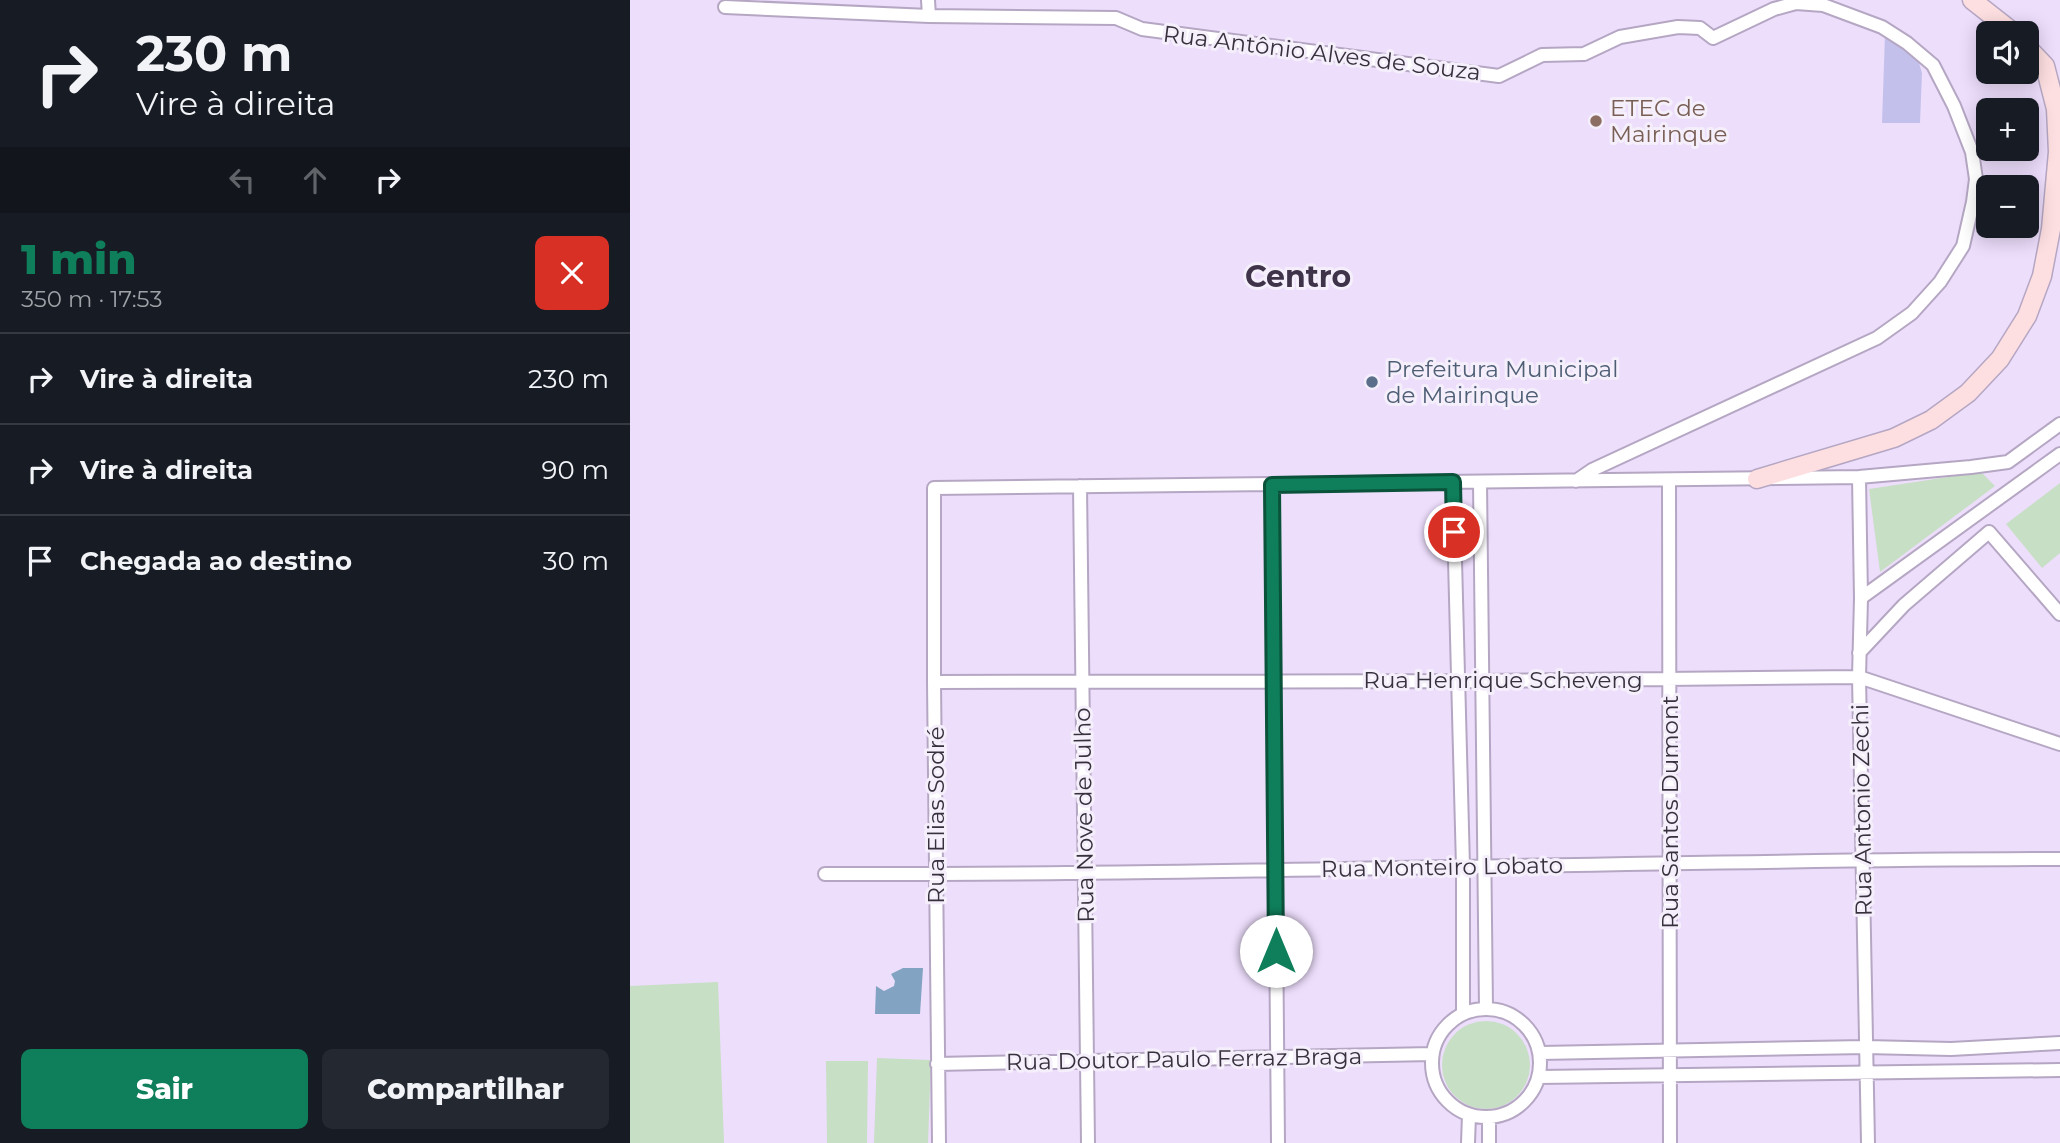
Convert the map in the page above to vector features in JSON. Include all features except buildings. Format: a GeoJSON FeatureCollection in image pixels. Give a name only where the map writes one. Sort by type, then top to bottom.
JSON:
{"type":"FeatureCollection","features":[{"type":"Feature","properties":{"kind":"street"},"geometry":{"type":"LineString","coordinates":[[725,7],[929,16],[928,0]]}},
{"type":"Feature","properties":{"kind":"street"},"geometry":{"type":"LineString","coordinates":[[1972,0],[1999,21]]}},
{"type":"Feature","properties":{"kind":"street","name":"Rua Antônio Alves de Souza"},"geometry":{"type":"LineString","coordinates":[[929,16],[1116,18],[1142,29],[1499,76],[1542,55],[1584,54],[1620,37],[1678,27],[1700,28],[1713,38],[1774,9],[1796,3],[1823,5],[1882,27],[1907,43],[1933,65],[1972,152],[1976,179],[1963,246],[1940,282],[1912,313],[1877,338],[1592,470],[1576,481]]}},
{"type":"Feature","properties":{"kind":"street"},"geometry":{"type":"LineString","coordinates":[[1757,479],[1894,438],[1931,420],[1968,393],[2000,359],[2027,316],[2042,276],[2051,229],[2058,152],[2056,109],[2045,66],[2039,60]]}},
{"type":"Feature","properties":{"kind":"street"},"geometry":{"type":"LineString","coordinates":[[1080,486],[1859,477],[2008,462],[2060,424]]}},
{"type":"Feature","properties":{"kind":"street"},"geometry":{"type":"LineString","coordinates":[[1861,598],[2060,454]]}},
{"type":"Feature","properties":{"kind":"street","name":"Rua Antonio Zechi"},"geometry":{"type":"LineString","coordinates":[[1859,477],[1859,677],[1868,1143]]}},
{"type":"Feature","properties":{"kind":"street","name":"Rua Santos Dumont"},"geometry":{"type":"LineString","coordinates":[[1669,480],[1670,1143]]}},
{"type":"Feature","properties":{"kind":"street"},"geometry":{"type":"LineString","coordinates":[[1453,482],[1463,867],[1463,1013]]}},
{"type":"Feature","properties":{"kind":"street"},"geometry":{"type":"LineString","coordinates":[[1480,482],[1486,1008]]}},
{"type":"Feature","properties":{"kind":"street"},"geometry":{"type":"LineString","coordinates":[[1272,485],[1278,1143]]}},
{"type":"Feature","properties":{"kind":"street","name":"Rua Elias Sodré"},"geometry":{"type":"LineString","coordinates":[[939,1143],[934,488],[1080,486]]}},
{"type":"Feature","properties":{"kind":"street","name":"Rua Nove de Julho"},"geometry":{"type":"LineString","coordinates":[[1080,486],[1088,1143]]}},
{"type":"Feature","properties":{"kind":"street"},"geometry":{"type":"LineString","coordinates":[[1860,653],[1904,605],[1990,532],[2060,614]]}},
{"type":"Feature","properties":{"kind":"street","name":"Rua Henrique Scheveng"},"geometry":{"type":"LineString","coordinates":[[934,682],[1859,677],[2060,744]]}},
{"type":"Feature","properties":{"kind":"street","name":"Rua Monteiro Lobato"},"geometry":{"type":"LineString","coordinates":[[825,874],[1085,873],[1863,859],[2060,859]]}},
{"type":"Feature","properties":{"kind":"street"},"geometry":{"type":"LineString","coordinates":[[1486,1008],[1505,1012],[1521,1021],[1533,1035],[1540,1053],[1539,1077],[1535,1088],[1521,1105],[1511,1111],[1489,1117],[1469,1115],[1455,1108],[1443,1097],[1433,1077],[1432,1054],[1438,1037],[1448,1023],[1463,1013],[1486,1008]]}},
{"type":"Feature","properties":{"kind":"street"},"geometry":{"type":"LineString","coordinates":[[1540,1053],[1866,1047],[1951,1049],[2060,1043]]}},
{"type":"Feature","properties":{"kind":"street","name":"Rua Doutor Paulo Ferraz Braga"},"geometry":{"type":"LineString","coordinates":[[937,1065],[1432,1054]]}},
{"type":"Feature","properties":{"kind":"street"},"geometry":{"type":"LineString","coordinates":[[1539,1077],[2060,1070]]}},
{"type":"Feature","properties":{"kind":"street"},"geometry":{"type":"LineString","coordinates":[[1468,1143],[1469,1115]]}},
{"type":"Feature","properties":{"kind":"street"},"geometry":{"type":"LineString","coordinates":[[1489,1117],[1489,1143]]}},
{"type":"Feature","properties":{"kind":"green space"},"geometry":{"type":"Polygon","coordinates":[[[1981,472],[1995,486],[1880,572],[1869,489],[1981,472]]]}},
{"type":"Feature","properties":{"kind":"green space"},"geometry":{"type":"Polygon","coordinates":[[[2060,483],[2060,553],[2042,568],[2006,524],[2060,483]]]}},
{"type":"Feature","properties":{"kind":"green space"},"geometry":{"type":"Polygon","coordinates":[[[718,982],[724,1143],[630,1143],[630,986],[718,982]]]}},
{"type":"Feature","properties":{"kind":"green space"},"geometry":{"type":"Polygon","coordinates":[[[1477,1021],[1495,1021],[1511,1028],[1523,1040],[1530,1056],[1530,1074],[1523,1090],[1511,1102],[1495,1109],[1477,1109],[1461,1102],[1449,1090],[1442,1074],[1442,1056],[1449,1040],[1461,1028],[1477,1021]]]}},
{"type":"Feature","properties":{"kind":"green space"},"geometry":{"type":"Polygon","coordinates":[[[877,1058],[931,1060],[928,1143],[874,1143],[877,1058]]]}},
{"type":"Feature","properties":{"kind":"green space"},"geometry":{"type":"Polygon","coordinates":[[[826,1061],[868,1061],[867,1143],[827,1143],[826,1061]]]}},
{"type":"Feature","properties":{"kind":"water"},"geometry":{"type":"Polygon","coordinates":[[[903,968],[923,968],[920,1014],[875,1014],[876,986],[884,991],[894,986],[895,981],[891,974],[903,968]]]}},
{"type":"Feature","properties":{"kind":"place","name":"ETEC de Mairinque"},"geometry":{"type":"Point","coordinates":[1596,121]}},
{"type":"Feature","properties":{"kind":"place","name":"Prefeitura Municipal de Mairinque"},"geometry":{"type":"Point","coordinates":[1372,382]}},
{"type":"Feature","properties":{"kind":"district","name":"Centro"},"geometry":{"type":"Point","coordinates":[1298,277]}},
{"type":"Feature","properties":{"kind":"route"},"geometry":{"type":"LineString","coordinates":[[1276,951],[1272,485],[1453,482],[1454,532]]}}]}
